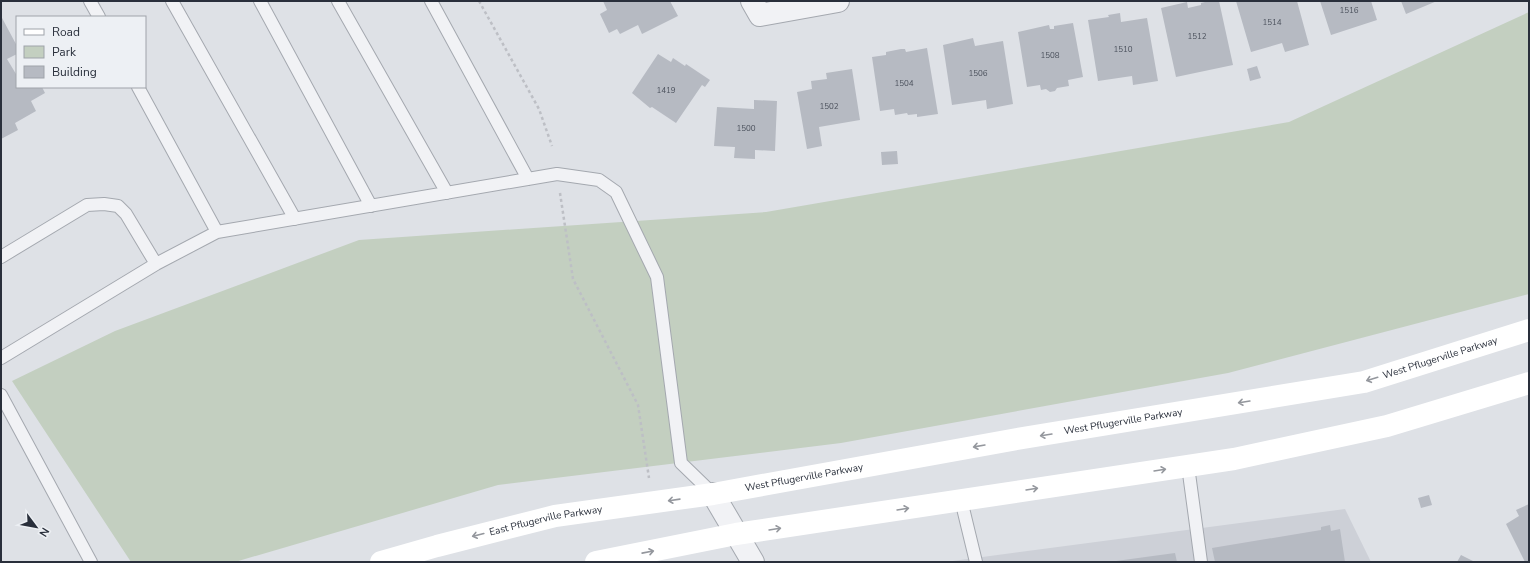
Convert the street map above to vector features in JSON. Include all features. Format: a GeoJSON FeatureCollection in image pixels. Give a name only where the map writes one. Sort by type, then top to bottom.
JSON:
{"type":"FeatureCollection","features":[{"type":"Feature","properties":{"kind":"main road","name":"West Pflugerville Parkway"},"geometry":{"type":"LineString","coordinates":[[713,494],[1017,439],[1364,382],[1529,330]]}},
{"type":"Feature","properties":{"kind":"main road"},"geometry":{"type":"LineString","coordinates":[[596,562],[736,534],[1234,459],[1387,426],[1529,383]]}},
{"type":"Feature","properties":{"kind":"main road","name":"East Pflugerville Parkway"},"geometry":{"type":"LineString","coordinates":[[381,562],[555,516],[713,494]]}},
{"type":"Feature","properties":{"kind":"street"},"geometry":{"type":"LineString","coordinates":[[756,8],[838,1]]}},
{"type":"Feature","properties":{"kind":"street"},"geometry":{"type":"LineString","coordinates":[[713,494],[753,562]]}},
{"type":"Feature","properties":{"kind":"lane"},"geometry":{"type":"LineString","coordinates":[[90,1],[98,16]]}},
{"type":"Feature","properties":{"kind":"lane"},"geometry":{"type":"LineString","coordinates":[[172,1],[295,219]]}},
{"type":"Feature","properties":{"kind":"lane"},"geometry":{"type":"LineString","coordinates":[[260,1],[371,206]]}},
{"type":"Feature","properties":{"kind":"lane"},"geometry":{"type":"LineString","coordinates":[[338,1],[447,193]]}},
{"type":"Feature","properties":{"kind":"lane"},"geometry":{"type":"LineString","coordinates":[[431,1],[528,179]]}},
{"type":"Feature","properties":{"kind":"lane"},"geometry":{"type":"LineString","coordinates":[[139,88],[217,232]]}},
{"type":"Feature","properties":{"kind":"lane"},"geometry":{"type":"LineString","coordinates":[[1,358],[156,264],[217,232],[557,174],[600,180],[616,192],[656,277],[681,463],[713,494]]}},
{"type":"Feature","properties":{"kind":"lane"},"geometry":{"type":"LineString","coordinates":[[1,257],[87,205],[104,204],[118,206],[126,214],[156,264]]}},
{"type":"Feature","properties":{"kind":"lane"},"geometry":{"type":"LineString","coordinates":[[1,395],[91,562]]}},
{"type":"Feature","properties":{"kind":"lane"},"geometry":{"type":"LineString","coordinates":[[1188,466],[1201,562]]}},
{"type":"Feature","properties":{"kind":"lane"},"geometry":{"type":"LineString","coordinates":[[962,500],[976,562]]}},
{"type":"Feature","properties":{"kind":"path"},"geometry":{"type":"LineString","coordinates":[[479,1],[539,109],[552,146]]}},
{"type":"Feature","properties":{"kind":"path"},"geometry":{"type":"LineString","coordinates":[[560,193],[573,279],[638,405],[649,478]]}},
{"type":"Feature","properties":{"kind":"shaded area"},"geometry":{"type":"Polygon","coordinates":[[[1345,509],[1371,562],[945,562],[1345,509]]]}},
{"type":"Feature","properties":{"kind":"green space"},"geometry":{"type":"Polygon","coordinates":[[[1529,12],[1529,294],[1228,373],[841,443],[498,485],[235,562],[131,562],[12,381],[115,331],[359,240],[766,212],[1289,122],[1529,12]]]}},
{"type":"Feature","properties":{"kind":"building"},"geometry":{"type":"Polygon","coordinates":[[[603,1],[670,1],[678,16],[642,34],[638,25],[620,34],[617,29],[609,33],[600,14],[607,10],[603,1]]]}},
{"type":"Feature","properties":{"kind":"building"},"geometry":{"type":"Polygon","coordinates":[[[1219,1],[1233,65],[1176,77],[1161,8],[1187,2],[1188,8],[1201,5],[1201,3],[1219,1]]]}},
{"type":"Feature","properties":{"kind":"building"},"geometry":{"type":"Polygon","coordinates":[[[1236,1],[1297,1],[1309,45],[1285,52],[1282,43],[1251,52],[1236,1]]]}},
{"type":"Feature","properties":{"kind":"building"},"geometry":{"type":"Polygon","coordinates":[[[1320,1],[1371,1],[1377,20],[1331,35],[1320,1]]]}},
{"type":"Feature","properties":{"kind":"building"},"geometry":{"type":"Polygon","coordinates":[[[1401,1],[1437,1],[1406,14],[1401,1]]]}},
{"type":"Feature","properties":{"kind":"building"},"geometry":{"type":"Polygon","coordinates":[[[1120,13],[1121,22],[1147,18],[1158,81],[1133,85],[1132,76],[1098,81],[1088,20],[1109,17],[1108,15],[1120,13]]]}},
{"type":"Feature","properties":{"kind":"building"},"geometry":{"type":"Polygon","coordinates":[[[1,16],[16,44],[16,54],[7,59],[16,74],[16,88],[42,88],[45,93],[31,101],[36,111],[15,123],[18,130],[1,139],[1,16]]]}},
{"type":"Feature","properties":{"kind":"building"},"geometry":{"type":"Polygon","coordinates":[[[1073,23],[1083,77],[1068,80],[1069,86],[1057,88],[1055,91],[1050,92],[1046,89],[1041,90],[1040,85],[1027,87],[1018,32],[1049,25],[1050,29],[1054,29],[1054,26],[1073,23]]]}},
{"type":"Feature","properties":{"kind":"building"},"geometry":{"type":"Polygon","coordinates":[[[973,38],[975,46],[1003,41],[1013,104],[987,109],[986,100],[952,105],[943,45],[973,38]]]}},
{"type":"Feature","properties":{"kind":"building"},"geometry":{"type":"Polygon","coordinates":[[[927,48],[938,114],[917,117],[917,114],[908,115],[907,113],[895,115],[894,109],[880,111],[872,57],[886,55],[886,52],[901,49],[905,49],[906,52],[927,48]]]}},
{"type":"Feature","properties":{"kind":"building"},"geometry":{"type":"Polygon","coordinates":[[[658,54],[671,62],[673,58],[685,66],[686,64],[710,80],[705,87],[702,85],[676,123],[652,107],[650,108],[632,93],[658,54]]]}},
{"type":"Feature","properties":{"kind":"building"},"geometry":{"type":"Polygon","coordinates":[[[1257,66],[1261,78],[1250,81],[1247,69],[1257,66]]]}},
{"type":"Feature","properties":{"kind":"building"},"geometry":{"type":"Polygon","coordinates":[[[852,69],[860,120],[819,127],[822,146],[807,149],[797,92],[812,89],[811,81],[827,79],[826,73],[852,69]]]}},
{"type":"Feature","properties":{"kind":"building"},"geometry":{"type":"Polygon","coordinates":[[[754,100],[777,101],[775,151],[755,150],[755,159],[734,158],[735,147],[714,146],[717,107],[754,109],[754,100]]]}},
{"type":"Feature","properties":{"kind":"building"},"geometry":{"type":"Polygon","coordinates":[[[897,151],[898,164],[882,165],[881,152],[897,151]]]}},
{"type":"Feature","properties":{"kind":"building"},"geometry":{"type":"Polygon","coordinates":[[[1429,495],[1432,505],[1421,508],[1418,498],[1429,495]]]}},
{"type":"Feature","properties":{"kind":"building"},"geometry":{"type":"Polygon","coordinates":[[[1529,504],[1529,562],[1525,562],[1506,524],[1519,516],[1516,510],[1529,504]]]}},
{"type":"Feature","properties":{"kind":"building"},"geometry":{"type":"Polygon","coordinates":[[[1330,525],[1331,531],[1340,529],[1345,562],[1215,562],[1212,548],[1321,530],[1321,527],[1330,525]]]}},
{"type":"Feature","properties":{"kind":"building"},"geometry":{"type":"Polygon","coordinates":[[[1175,553],[1177,562],[1116,562],[1116,561],[1175,553]]]}},
{"type":"Feature","properties":{"kind":"building"},"geometry":{"type":"Polygon","coordinates":[[[1461,555],[1475,562],[1457,562],[1461,555]]]}}]}
